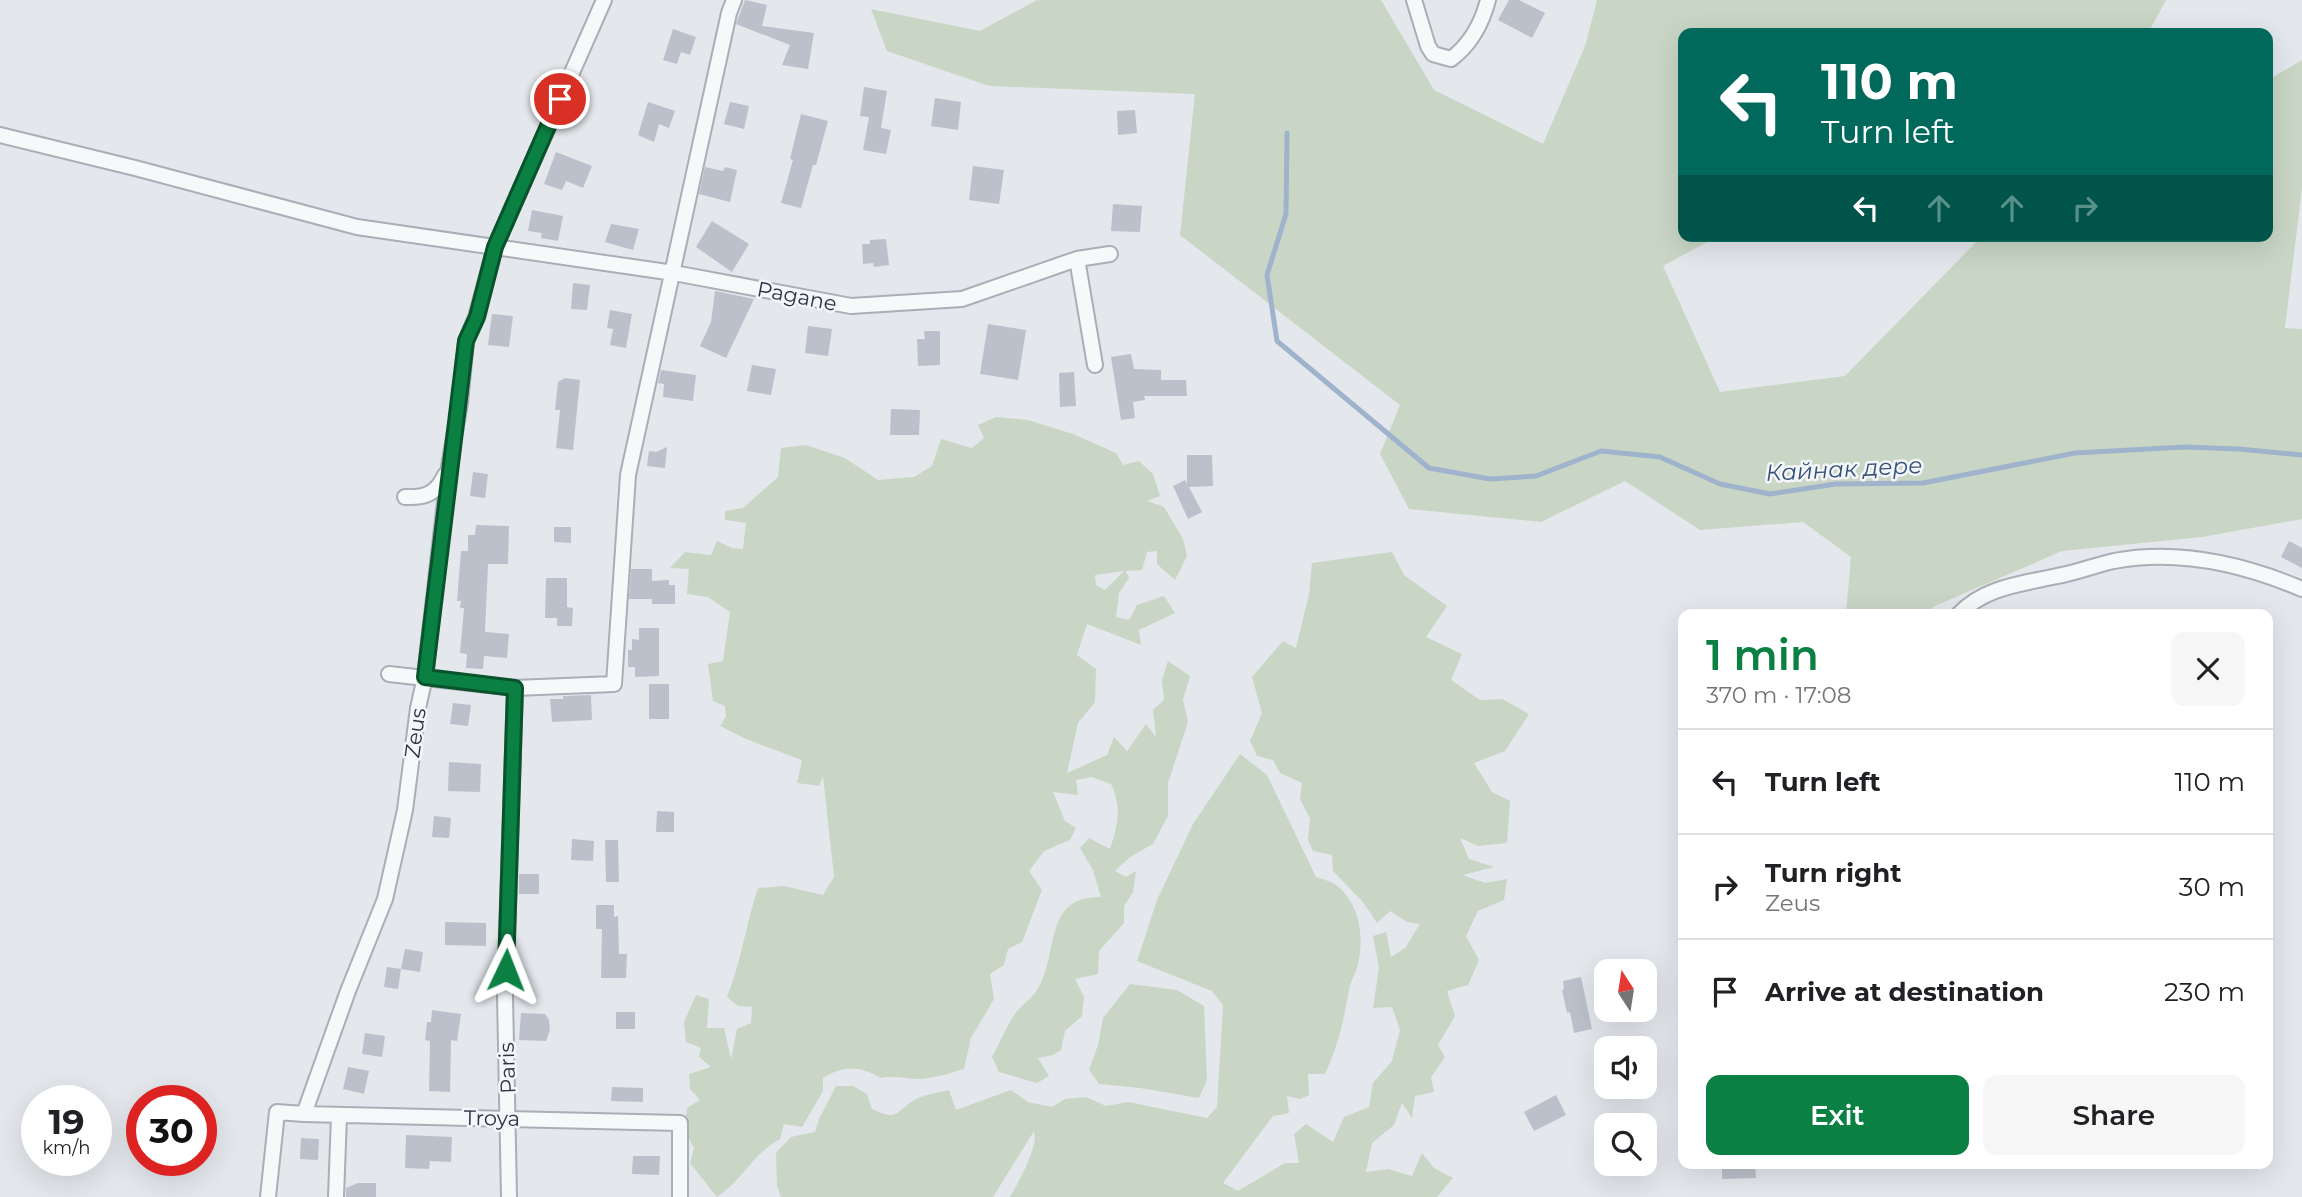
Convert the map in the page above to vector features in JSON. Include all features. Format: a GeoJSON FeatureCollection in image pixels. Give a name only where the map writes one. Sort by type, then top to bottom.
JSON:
{"type":"FeatureCollection","features":[{"type":"Feature","properties":{"kind":"street","name":"Zeus"},"geometry":{"type":"LineString","coordinates":[[304,1114],[348,991],[386,900],[405,810],[418,708],[425,677],[466,341],[477,317],[495,247],[604,0]]}},
{"type":"Feature","properties":{"kind":"street"},"geometry":{"type":"LineString","coordinates":[[389,674],[515,688],[614,684],[628,475],[734,0]]}},
{"type":"Feature","properties":{"kind":"street"},"geometry":{"type":"LineString","coordinates":[[1414,0],[1433,54],[1451,59],[1478,28],[1488,0]]}},
{"type":"Feature","properties":{"kind":"street","name":"Pagane"},"geometry":{"type":"LineString","coordinates":[[0,135],[357,227],[674,273],[851,306],[962,299],[1077,259],[1110,254]]}},
{"type":"Feature","properties":{"kind":"street"},"geometry":{"type":"LineString","coordinates":[[1077,259],[1095,365]]}},
{"type":"Feature","properties":{"kind":"street"},"geometry":{"type":"LineString","coordinates":[[405,497],[421,498],[440,486],[449,466]]}},
{"type":"Feature","properties":{"kind":"street"},"geometry":{"type":"LineString","coordinates":[[1965,609],[1986,593],[2114,561],[2158,556],[2193,558],[2241,567],[2302,589]]}},
{"type":"Feature","properties":{"kind":"street","name":"Paris"},"geometry":{"type":"LineString","coordinates":[[509,1197],[505,996],[515,688]]}},
{"type":"Feature","properties":{"kind":"street"},"geometry":{"type":"LineString","coordinates":[[268,1197],[276,1112],[304,1114]]}},
{"type":"Feature","properties":{"kind":"street","name":"Troya"},"geometry":{"type":"LineString","coordinates":[[304,1114],[680,1123],[680,1197]]}},
{"type":"Feature","properties":{"kind":"street"},"geometry":{"type":"LineString","coordinates":[[337,1197],[339,1116]]}},
{"type":"Feature","properties":{"kind":"green space"},"geometry":{"type":"Polygon","coordinates":[[[1037,0],[1381,0],[1434,90],[1543,144],[1585,46],[1597,0],[2166,0],[2151,28],[1678,28],[1678,242],[1707,242],[1663,266],[1720,392],[1845,376],[1976,242],[2273,242],[2273,77],[2302,60],[2302,188],[2285,328],[2302,329],[2302,519],[2202,537],[2062,551],[1930,609],[1846,609],[1851,557],[1803,522],[1700,530],[1625,481],[1541,522],[1409,509],[1380,454],[1400,405],[1180,235],[1195,94],[989,86],[887,51],[871,9],[980,31],[1037,0]]]}},
{"type":"Feature","properties":{"kind":"green space"},"geometry":{"type":"Polygon","coordinates":[[[996,417],[1028,420],[1073,434],[1116,453],[1123,465],[1139,461],[1153,474],[1160,496],[1147,501],[1164,507],[1183,539],[1187,556],[1175,580],[1157,564],[1157,551],[1147,552],[1142,570],[1126,571],[1129,578],[1119,593],[1116,617],[1129,620],[1137,605],[1164,596],[1175,613],[1139,630],[1141,645],[1087,624],[1077,655],[1096,669],[1095,702],[1078,723],[1067,773],[1107,755],[1114,737],[1127,751],[1146,724],[1156,737],[1153,710],[1164,700],[1162,680],[1168,661],[1190,676],[1183,700],[1188,722],[1168,783],[1168,816],[1153,844],[1130,857],[1115,871],[1126,877],[1136,871],[1133,892],[1124,906],[1124,923],[1099,951],[1098,974],[1075,979],[1084,997],[1082,1016],[1065,1031],[1061,1050],[1038,1058],[1049,1076],[1037,1083],[999,1072],[992,1057],[1015,1014],[1037,990],[1044,976],[1061,916],[1069,906],[1082,899],[1101,897],[1093,870],[1080,848],[1089,838],[1110,849],[1118,809],[1111,784],[1092,777],[1076,780],[1078,795],[1053,792],[1065,821],[1076,828],[1070,840],[1044,851],[1029,871],[1042,890],[1022,942],[1008,949],[1004,965],[990,974],[994,999],[971,1038],[964,1069],[920,1079],[881,1078],[859,1069],[845,1069],[823,1078],[823,1091],[802,1127],[784,1124],[780,1139],[762,1152],[734,1183],[717,1197],[690,1163],[694,1148],[684,1129],[687,1108],[700,1100],[690,1089],[689,1074],[711,1067],[699,1057],[701,1048],[686,1042],[684,1022],[696,995],[709,999],[707,1028],[724,1028],[731,1059],[737,1029],[751,1023],[752,1007],[738,1006],[727,997],[758,888],[784,886],[823,895],[834,877],[823,776],[819,786],[797,783],[802,760],[720,726],[726,717],[725,706],[713,701],[708,664],[723,661],[730,612],[708,597],[687,594],[689,569],[670,568],[685,552],[711,555],[717,541],[732,548],[743,549],[746,523],[725,520],[725,511],[743,508],[778,477],[781,448],[806,445],[845,458],[878,480],[914,477],[932,466],[941,439],[972,448],[984,438],[978,425],[996,417]],[[1124,571],[1095,575],[1096,585],[1105,590],[1124,571]]]}},
{"type":"Feature","properties":{"kind":"green space"},"geometry":{"type":"Polygon","coordinates":[[[1392,552],[1404,575],[1447,606],[1426,637],[1462,654],[1451,680],[1480,700],[1502,699],[1529,714],[1505,751],[1474,763],[1492,792],[1510,801],[1507,843],[1478,846],[1460,838],[1469,859],[1494,867],[1463,875],[1485,883],[1507,879],[1504,900],[1478,911],[1466,936],[1479,960],[1468,985],[1447,991],[1455,1016],[1438,1045],[1445,1057],[1431,1077],[1434,1092],[1415,1096],[1412,1118],[1402,1103],[1394,1125],[1372,1143],[1366,1172],[1388,1169],[1412,1176],[1422,1153],[1434,1168],[1453,1178],[1437,1197],[1010,1197],[1031,1155],[1034,1131],[993,1197],[781,1197],[777,1186],[776,1153],[791,1137],[815,1132],[836,1086],[853,1086],[867,1094],[872,1109],[888,1115],[897,1113],[920,1097],[949,1090],[956,1110],[1011,1090],[1028,1102],[1052,1107],[1065,1099],[1086,1097],[1106,1106],[1128,1102],[1207,1118],[1217,1107],[1223,1005],[1212,991],[1137,961],[1157,900],[1193,824],[1240,754],[1267,775],[1316,877],[1336,885],[1350,900],[1358,918],[1361,938],[1358,963],[1340,1033],[1325,1074],[1308,1074],[1309,1095],[1300,1099],[1287,1096],[1289,1113],[1273,1116],[1223,1183],[1238,1191],[1285,1163],[1299,1163],[1294,1134],[1306,1124],[1333,1142],[1344,1117],[1369,1107],[1373,1083],[1392,1061],[1400,1030],[1392,1007],[1373,1008],[1379,968],[1373,936],[1386,932],[1391,957],[1405,948],[1420,924],[1407,922],[1390,911],[1377,923],[1363,902],[1333,871],[1332,855],[1313,851],[1308,840],[1310,819],[1300,799],[1302,783],[1280,773],[1273,760],[1257,756],[1250,741],[1262,713],[1252,677],[1283,641],[1296,648],[1309,594],[1312,563],[1392,552]]]}},
{"type":"Feature","properties":{"kind":"green space"},"geometry":{"type":"Polygon","coordinates":[[[1130,984],[1177,990],[1204,1006],[1207,1080],[1199,1098],[1099,1084],[1089,1070],[1098,1045],[1103,1018],[1130,984]]]}},
{"type":"Feature","properties":{"kind":"building"},"geometry":{"type":"Polygon","coordinates":[[[745,0],[767,5],[762,26],[814,33],[808,69],[782,65],[790,45],[736,24],[745,0]]]}},
{"type":"Feature","properties":{"kind":"building"},"geometry":{"type":"Polygon","coordinates":[[[1509,0],[1519,0],[1545,13],[1532,38],[1498,20],[1509,0]]]}},
{"type":"Feature","properties":{"kind":"building"},"geometry":{"type":"Polygon","coordinates":[[[673,29],[696,37],[690,55],[681,52],[677,64],[663,60],[673,29]]]}},
{"type":"Feature","properties":{"kind":"building"},"geometry":{"type":"Polygon","coordinates":[[[864,87],[887,91],[881,128],[891,130],[886,154],[863,150],[869,117],[860,116],[864,87]]]}},
{"type":"Feature","properties":{"kind":"building"},"geometry":{"type":"Polygon","coordinates":[[[935,98],[961,102],[958,130],[931,126],[935,98]]]}},
{"type":"Feature","properties":{"kind":"building"},"geometry":{"type":"Polygon","coordinates":[[[648,102],[675,111],[669,128],[659,124],[654,142],[638,135],[648,102]]]}},
{"type":"Feature","properties":{"kind":"building"},"geometry":{"type":"Polygon","coordinates":[[[730,102],[749,106],[744,129],[724,124],[730,102]]]}},
{"type":"Feature","properties":{"kind":"building"},"geometry":{"type":"Polygon","coordinates":[[[1135,110],[1137,133],[1118,135],[1117,111],[1135,110]]]}},
{"type":"Feature","properties":{"kind":"building"},"geometry":{"type":"Polygon","coordinates":[[[801,114],[828,121],[801,208],[781,203],[793,160],[790,159],[801,114]]]}},
{"type":"Feature","properties":{"kind":"building"},"geometry":{"type":"Polygon","coordinates":[[[556,152],[592,166],[583,188],[566,181],[562,190],[544,184],[556,152]]]}},
{"type":"Feature","properties":{"kind":"building"},"geometry":{"type":"Polygon","coordinates":[[[973,166],[1004,170],[999,204],[969,200],[973,166]]]}},
{"type":"Feature","properties":{"kind":"building"},"geometry":{"type":"Polygon","coordinates":[[[705,167],[723,171],[725,167],[737,170],[730,202],[699,194],[705,167]]]}},
{"type":"Feature","properties":{"kind":"building"},"geometry":{"type":"Polygon","coordinates":[[[1113,204],[1142,206],[1140,232],[1111,231],[1113,204]]]}},
{"type":"Feature","properties":{"kind":"building"},"geometry":{"type":"Polygon","coordinates":[[[532,210],[563,216],[558,241],[541,238],[542,233],[528,231],[532,210]]]}},
{"type":"Feature","properties":{"kind":"building"},"geometry":{"type":"Polygon","coordinates":[[[712,221],[749,244],[732,272],[696,247],[712,221]]]}},
{"type":"Feature","properties":{"kind":"building"},"geometry":{"type":"Polygon","coordinates":[[[611,224],[639,229],[633,250],[605,242],[611,224]]]}},
{"type":"Feature","properties":{"kind":"building"},"geometry":{"type":"Polygon","coordinates":[[[886,239],[889,265],[874,267],[873,263],[863,264],[862,244],[870,244],[870,240],[886,239]]]}},
{"type":"Feature","properties":{"kind":"building"},"geometry":{"type":"Polygon","coordinates":[[[573,283],[590,285],[587,310],[571,309],[573,283]]]}},
{"type":"Feature","properties":{"kind":"building"},"geometry":{"type":"Polygon","coordinates":[[[715,291],[754,299],[726,358],[700,346],[711,322],[715,291]]]}},
{"type":"Feature","properties":{"kind":"building"},"geometry":{"type":"Polygon","coordinates":[[[610,310],[632,314],[626,348],[610,345],[613,329],[607,328],[610,310]]]}},
{"type":"Feature","properties":{"kind":"building"},"geometry":{"type":"Polygon","coordinates":[[[492,314],[513,316],[509,347],[488,345],[492,314]]]}},
{"type":"Feature","properties":{"kind":"building"},"geometry":{"type":"Polygon","coordinates":[[[988,324],[1026,330],[1018,380],[980,374],[988,324]]]}},
{"type":"Feature","properties":{"kind":"building"},"geometry":{"type":"Polygon","coordinates":[[[808,326],[832,329],[828,356],[805,353],[808,326]]]}},
{"type":"Feature","properties":{"kind":"building"},"geometry":{"type":"Polygon","coordinates":[[[924,331],[940,331],[940,365],[918,366],[917,339],[925,339],[924,331]]]}},
{"type":"Feature","properties":{"kind":"building"},"geometry":{"type":"Polygon","coordinates":[[[1131,354],[1134,369],[1161,370],[1161,380],[1186,380],[1187,396],[1144,396],[1145,400],[1133,402],[1135,418],[1121,420],[1111,357],[1131,354]]]}},
{"type":"Feature","properties":{"kind":"building"},"geometry":{"type":"Polygon","coordinates":[[[752,365],[776,369],[771,395],[747,391],[752,365]]]}},
{"type":"Feature","properties":{"kind":"building"},"geometry":{"type":"Polygon","coordinates":[[[661,370],[696,375],[693,401],[663,397],[664,384],[658,383],[661,370]]]}},
{"type":"Feature","properties":{"kind":"building"},"geometry":{"type":"Polygon","coordinates":[[[1074,372],[1076,406],[1060,407],[1059,373],[1074,372]]]}},
{"type":"Feature","properties":{"kind":"building"},"geometry":{"type":"Polygon","coordinates":[[[565,378],[580,380],[573,450],[556,448],[560,410],[555,410],[558,382],[565,378]]]}},
{"type":"Feature","properties":{"kind":"building"},"geometry":{"type":"Polygon","coordinates":[[[891,409],[920,410],[919,435],[890,435],[891,409]]]}},
{"type":"Feature","properties":{"kind":"building"},"geometry":{"type":"Polygon","coordinates":[[[667,447],[665,468],[647,466],[649,451],[656,452],[667,447]]]}},
{"type":"Feature","properties":{"kind":"building"},"geometry":{"type":"Polygon","coordinates":[[[1187,455],[1212,455],[1213,486],[1189,487],[1202,512],[1188,519],[1173,486],[1185,480],[1187,484],[1187,455]]]}},
{"type":"Feature","properties":{"kind":"building"},"geometry":{"type":"Polygon","coordinates":[[[473,472],[488,474],[485,498],[470,496],[473,472]]]}},
{"type":"Feature","properties":{"kind":"building"},"geometry":{"type":"Polygon","coordinates":[[[476,525],[509,526],[508,564],[488,564],[485,632],[509,634],[507,658],[484,656],[483,669],[466,668],[467,654],[460,653],[464,608],[460,608],[461,601],[457,601],[461,551],[468,551],[468,535],[475,535],[476,525]]]}},
{"type":"Feature","properties":{"kind":"building"},"geometry":{"type":"Polygon","coordinates":[[[554,527],[571,527],[571,543],[554,542],[554,527]]]}},
{"type":"Feature","properties":{"kind":"building"},"geometry":{"type":"Polygon","coordinates":[[[2289,541],[2302,548],[2302,568],[2281,557],[2289,541]]]}},
{"type":"Feature","properties":{"kind":"building"},"geometry":{"type":"Polygon","coordinates":[[[631,569],[652,569],[652,581],[669,580],[669,585],[675,585],[675,604],[652,604],[652,599],[629,599],[631,569]]]}},
{"type":"Feature","properties":{"kind":"building"},"geometry":{"type":"Polygon","coordinates":[[[546,578],[567,578],[567,607],[573,608],[572,626],[557,626],[557,618],[545,618],[546,578]]]}},
{"type":"Feature","properties":{"kind":"building"},"geometry":{"type":"Polygon","coordinates":[[[639,628],[659,628],[659,676],[635,677],[635,667],[628,667],[628,650],[632,650],[632,639],[639,640],[639,628]]]}},
{"type":"Feature","properties":{"kind":"building"},"geometry":{"type":"Polygon","coordinates":[[[649,684],[669,684],[669,719],[649,719],[649,684]]]}},
{"type":"Feature","properties":{"kind":"building"},"geometry":{"type":"Polygon","coordinates":[[[591,695],[592,720],[552,722],[550,699],[591,695]]]}},
{"type":"Feature","properties":{"kind":"building"},"geometry":{"type":"Polygon","coordinates":[[[453,703],[471,705],[468,726],[450,724],[453,703]]]}},
{"type":"Feature","properties":{"kind":"building"},"geometry":{"type":"Polygon","coordinates":[[[449,762],[481,764],[480,792],[448,791],[449,762]]]}},
{"type":"Feature","properties":{"kind":"building"},"geometry":{"type":"Polygon","coordinates":[[[657,811],[674,812],[674,832],[656,832],[657,811]]]}},
{"type":"Feature","properties":{"kind":"building"},"geometry":{"type":"Polygon","coordinates":[[[434,816],[451,818],[449,838],[432,837],[434,816]]]}},
{"type":"Feature","properties":{"kind":"building"},"geometry":{"type":"Polygon","coordinates":[[[572,839],[594,841],[593,861],[571,860],[572,839]]]}},
{"type":"Feature","properties":{"kind":"building"},"geometry":{"type":"Polygon","coordinates":[[[605,840],[618,840],[619,882],[606,882],[605,840]]]}},
{"type":"Feature","properties":{"kind":"building"},"geometry":{"type":"Polygon","coordinates":[[[519,874],[539,874],[539,894],[519,894],[519,874]]]}},
{"type":"Feature","properties":{"kind":"building"},"geometry":{"type":"Polygon","coordinates":[[[596,905],[614,905],[614,917],[618,916],[619,954],[627,954],[626,978],[601,978],[602,929],[596,929],[596,905]]]}},
{"type":"Feature","properties":{"kind":"building"},"geometry":{"type":"Polygon","coordinates":[[[445,922],[486,923],[486,946],[445,945],[445,922]]]}},
{"type":"Feature","properties":{"kind":"building"},"geometry":{"type":"Polygon","coordinates":[[[405,949],[423,952],[420,972],[401,969],[405,949]]]}},
{"type":"Feature","properties":{"kind":"building"},"geometry":{"type":"Polygon","coordinates":[[[387,967],[401,969],[398,989],[384,987],[387,967]]]}},
{"type":"Feature","properties":{"kind":"building"},"geometry":{"type":"Polygon","coordinates":[[[1581,977],[1592,1029],[1574,1033],[1562,990],[1563,981],[1581,977]]]}},
{"type":"Feature","properties":{"kind":"building"},"geometry":{"type":"Polygon","coordinates":[[[432,1010],[461,1014],[457,1041],[451,1040],[450,1092],[429,1091],[430,1041],[425,1040],[427,1022],[431,1022],[432,1010]]]}},
{"type":"Feature","properties":{"kind":"building"},"geometry":{"type":"Polygon","coordinates":[[[616,1012],[635,1012],[635,1029],[616,1029],[616,1012]]]}},
{"type":"Feature","properties":{"kind":"building"},"geometry":{"type":"Polygon","coordinates":[[[521,1013],[545,1014],[550,1030],[546,1041],[519,1040],[521,1013]]]}},
{"type":"Feature","properties":{"kind":"building"},"geometry":{"type":"Polygon","coordinates":[[[365,1033],[385,1036],[382,1057],[362,1054],[365,1033]]]}},
{"type":"Feature","properties":{"kind":"building"},"geometry":{"type":"Polygon","coordinates":[[[348,1067],[369,1071],[364,1094],[343,1089],[348,1067]]]}},
{"type":"Feature","properties":{"kind":"building"},"geometry":{"type":"Polygon","coordinates":[[[612,1087],[643,1088],[643,1102],[611,1101],[612,1087]]]}},
{"type":"Feature","properties":{"kind":"building"},"geometry":{"type":"Polygon","coordinates":[[[1556,1095],[1566,1115],[1534,1131],[1524,1112],[1556,1095]]]}},
{"type":"Feature","properties":{"kind":"building"},"geometry":{"type":"Polygon","coordinates":[[[406,1135],[452,1137],[451,1162],[430,1161],[429,1169],[405,1168],[406,1135]]]}},
{"type":"Feature","properties":{"kind":"building"},"geometry":{"type":"Polygon","coordinates":[[[301,1138],[319,1139],[318,1160],[300,1159],[301,1138]]]}},
{"type":"Feature","properties":{"kind":"building"},"geometry":{"type":"Polygon","coordinates":[[[633,1156],[660,1156],[659,1175],[632,1174],[633,1156]]]}},
{"type":"Feature","properties":{"kind":"building"},"geometry":{"type":"Polygon","coordinates":[[[1722,1169],[1755,1169],[1756,1178],[1722,1179],[1722,1169]]]}},
{"type":"Feature","properties":{"kind":"building"},"geometry":{"type":"Polygon","coordinates":[[[358,1183],[376,1183],[376,1197],[346,1197],[346,1188],[358,1183]]]}},
{"type":"Feature","properties":{"kind":"waterway","name":"Кайнак дере"},"geometry":{"type":"LineString","coordinates":[[1287,133],[1286,214],[1267,275],[1277,341],[1429,468],[1490,479],[1536,476],[1601,451],[1660,457],[1720,484],[1770,494],[1836,484],[1923,483],[2075,453],[2185,447],[2302,455]]}},
{"type":"Feature","properties":{"kind":"route"},"geometry":{"type":"LineString","coordinates":[[506,970],[515,688],[425,677],[466,341],[477,317],[495,247],[560,99]]}}]}
